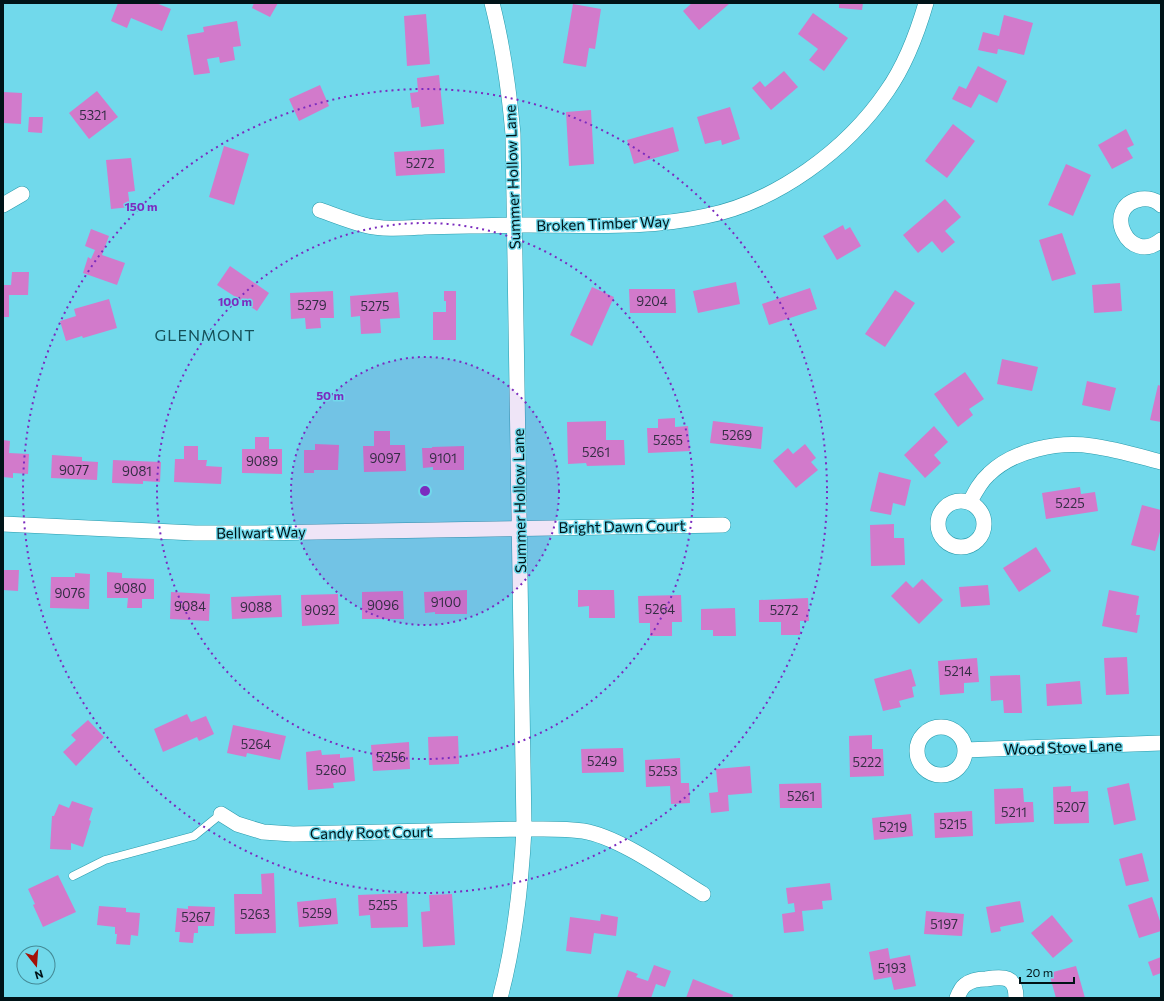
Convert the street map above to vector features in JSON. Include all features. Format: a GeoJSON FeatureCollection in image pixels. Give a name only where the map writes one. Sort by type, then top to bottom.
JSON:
{"type":"FeatureCollection","features":[{"type":"Feature","properties":{"kind":"street","name":"Summer Hollow Lane"},"geometry":{"type":"LineString","coordinates":[[492,3],[501,42],[509,91],[513,134],[524,829],[520,888],[513,943],[500,998]]}},
{"type":"Feature","properties":{"kind":"street","name":"Broken Timber Way"},"geometry":{"type":"LineString","coordinates":[[320,210],[365,225],[394,228],[514,225],[643,225],[707,216],[738,207],[769,193],[796,178],[826,157],[859,127],[888,91],[904,62],[918,28],[926,3]]}},
{"type":"Feature","properties":{"kind":"street"},"geometry":{"type":"LineString","coordinates":[[3,205],[22,194]]}},
{"type":"Feature","properties":{"kind":"street"},"geometry":{"type":"LineString","coordinates":[[1161,205],[1152,199],[1144,198],[1136,200],[1124,209],[1121,216],[1120,225],[1122,233],[1127,239],[1141,247],[1150,246],[1161,240]]}},
{"type":"Feature","properties":{"kind":"street"},"geometry":{"type":"LineString","coordinates":[[970,502],[976,490],[988,474],[1005,462],[1050,446],[1092,446],[1161,462]]}},
{"type":"Feature","properties":{"kind":"street","name":"Bellwart Way"},"geometry":{"type":"LineString","coordinates":[[3,524],[203,533],[520,527]]}},
{"type":"Feature","properties":{"kind":"street","name":"Bright Dawn Court"},"geometry":{"type":"LineString","coordinates":[[520,527],[723,525]]}},
{"type":"Feature","properties":{"kind":"street","name":"Wood Stove Lane"},"geometry":{"type":"LineString","coordinates":[[965,750],[1161,744]]}},
{"type":"Feature","properties":{"kind":"street","name":"Candy Root Court"},"geometry":{"type":"LineString","coordinates":[[221,814],[237,824],[263,832],[293,834],[524,829],[561,829],[584,831],[633,851],[703,894]]}},
{"type":"Feature","properties":{"kind":"street"},"geometry":{"type":"LineString","coordinates":[[957,998],[959,991],[966,984],[975,980],[998,977],[1007,978],[1012,983],[1016,989],[1016,998]]}},
{"type":"Feature","properties":{"kind":"lane"},"geometry":{"type":"LineString","coordinates":[[73,876],[105,860],[194,836],[221,814]]}},
{"type":"Feature","properties":{"kind":"building"},"geometry":{"type":"Polygon","coordinates":[[[118,3],[156,3],[171,9],[162,31],[131,18],[127,28],[111,21],[118,3]]]}},
{"type":"Feature","properties":{"kind":"building"},"geometry":{"type":"Polygon","coordinates":[[[254,3],[278,3],[270,17],[252,8],[254,3]]]}},
{"type":"Feature","properties":{"kind":"building"},"geometry":{"type":"Polygon","coordinates":[[[692,3],[729,4],[699,30],[683,11],[692,3]]]}},
{"type":"Feature","properties":{"kind":"building"},"geometry":{"type":"Polygon","coordinates":[[[839,3],[863,3],[862,10],[839,8],[839,3]]]}},
{"type":"Feature","properties":{"kind":"building"},"geometry":{"type":"Polygon","coordinates":[[[573,4],[601,9],[595,49],[589,48],[586,67],[563,63],[573,4]]]}},
{"type":"Feature","properties":{"kind":"building"},"geometry":{"type":"Polygon","coordinates":[[[813,13],[848,38],[824,71],[809,60],[818,49],[798,34],[813,13]]]}},
{"type":"Feature","properties":{"kind":"building"},"geometry":{"type":"Polygon","coordinates":[[[426,14],[430,64],[407,66],[404,16],[426,14]]]}},
{"type":"Feature","properties":{"kind":"building"},"geometry":{"type":"Polygon","coordinates":[[[1004,15],[1033,23],[1024,55],[998,49],[997,54],[978,50],[983,32],[999,36],[1004,15]]]}},
{"type":"Feature","properties":{"kind":"building"},"geometry":{"type":"Polygon","coordinates":[[[237,21],[241,46],[233,47],[235,60],[220,63],[219,57],[207,59],[210,73],[194,75],[187,35],[204,32],[203,27],[237,21]]]}},
{"type":"Feature","properties":{"kind":"building"},"geometry":{"type":"Polygon","coordinates":[[[978,66],[1007,81],[997,103],[979,94],[971,108],[952,99],[959,86],[966,89],[978,66]]]}},
{"type":"Feature","properties":{"kind":"building"},"geometry":{"type":"Polygon","coordinates":[[[784,71],[798,87],[771,110],[752,88],[760,81],[765,87],[784,71]]]}},
{"type":"Feature","properties":{"kind":"building"},"geometry":{"type":"Polygon","coordinates":[[[439,75],[444,124],[421,127],[419,107],[412,108],[410,93],[418,92],[417,78],[439,75]]]}},
{"type":"Feature","properties":{"kind":"building"},"geometry":{"type":"Polygon","coordinates":[[[320,85],[329,106],[299,121],[289,99],[320,85]]]}},
{"type":"Feature","properties":{"kind":"building"},"geometry":{"type":"Polygon","coordinates":[[[97,91],[118,117],[89,139],[69,113],[97,91]]]}},
{"type":"Feature","properties":{"kind":"building"},"geometry":{"type":"Polygon","coordinates":[[[3,92],[22,93],[21,124],[3,123],[3,92]]]}},
{"type":"Feature","properties":{"kind":"building"},"geometry":{"type":"Polygon","coordinates":[[[730,107],[740,139],[722,145],[721,140],[705,144],[697,117],[730,107]]]}},
{"type":"Feature","properties":{"kind":"building"},"geometry":{"type":"Polygon","coordinates":[[[591,110],[594,164],[569,166],[566,112],[591,110]]]}},
{"type":"Feature","properties":{"kind":"building"},"geometry":{"type":"Polygon","coordinates":[[[29,117],[43,117],[42,133],[28,132],[29,117]]]}},
{"type":"Feature","properties":{"kind":"building"},"geometry":{"type":"Polygon","coordinates":[[[953,124],[975,141],[947,178],[925,161],[953,124]]]}},
{"type":"Feature","properties":{"kind":"building"},"geometry":{"type":"Polygon","coordinates":[[[673,127],[679,151],[634,164],[627,140],[673,127]]]}},
{"type":"Feature","properties":{"kind":"building"},"geometry":{"type":"Polygon","coordinates":[[[1126,129],[1134,145],[1127,148],[1133,158],[1112,169],[1098,145],[1126,129]]]}},
{"type":"Feature","properties":{"kind":"building"},"geometry":{"type":"Polygon","coordinates":[[[224,146],[249,154],[234,205],[209,197],[224,146]]]}},
{"type":"Feature","properties":{"kind":"building"},"geometry":{"type":"Polygon","coordinates":[[[444,149],[445,173],[396,176],[394,152],[444,149]]]}},
{"type":"Feature","properties":{"kind":"building"},"geometry":{"type":"Polygon","coordinates":[[[131,158],[135,191],[128,192],[130,207],[111,209],[106,160],[131,158]]]}},
{"type":"Feature","properties":{"kind":"building"},"geometry":{"type":"Polygon","coordinates":[[[1066,164],[1091,175],[1073,216],[1048,205],[1066,164]]]}},
{"type":"Feature","properties":{"kind":"building"},"geometry":{"type":"Polygon","coordinates":[[[945,199],[961,217],[945,231],[955,242],[942,253],[932,241],[918,253],[903,235],[945,199]]]}},
{"type":"Feature","properties":{"kind":"building"},"geometry":{"type":"Polygon","coordinates":[[[843,225],[845,230],[850,227],[861,246],[837,260],[823,236],[843,225]]]}},
{"type":"Feature","properties":{"kind":"building"},"geometry":{"type":"Polygon","coordinates":[[[91,229],[109,236],[102,255],[125,263],[117,285],[83,273],[88,257],[91,259],[95,250],[85,246],[91,229]]]}},
{"type":"Feature","properties":{"kind":"building"},"geometry":{"type":"Polygon","coordinates":[[[1062,233],[1076,274],[1052,281],[1039,240],[1062,233]]]}},
{"type":"Feature","properties":{"kind":"building"},"geometry":{"type":"Polygon","coordinates":[[[230,266],[269,293],[257,311],[217,285],[230,266]]]}},
{"type":"Feature","properties":{"kind":"building"},"geometry":{"type":"Polygon","coordinates":[[[12,272],[29,272],[28,295],[9,295],[9,317],[3,317],[3,285],[11,285],[12,272]]]}},
{"type":"Feature","properties":{"kind":"building"},"geometry":{"type":"Polygon","coordinates":[[[736,282],[740,304],[698,313],[693,291],[736,282]]]}},
{"type":"Feature","properties":{"kind":"building"},"geometry":{"type":"Polygon","coordinates":[[[1120,283],[1122,311],[1094,313],[1092,285],[1120,283]]]}},
{"type":"Feature","properties":{"kind":"building"},"geometry":{"type":"Polygon","coordinates":[[[592,287],[614,297],[592,346],[570,335],[592,287]]]}},
{"type":"Feature","properties":{"kind":"building"},"geometry":{"type":"Polygon","coordinates":[[[810,288],[817,309],[769,325],[762,304],[810,288]]]}},
{"type":"Feature","properties":{"kind":"building"},"geometry":{"type":"Polygon","coordinates":[[[629,289],[675,289],[676,313],[630,313],[629,289]]]}},
{"type":"Feature","properties":{"kind":"building"},"geometry":{"type":"Polygon","coordinates":[[[895,290],[915,303],[885,347],[865,334],[895,290]]]}},
{"type":"Feature","properties":{"kind":"building"},"geometry":{"type":"Polygon","coordinates":[[[333,291],[334,318],[320,318],[321,328],[306,329],[305,318],[291,319],[290,293],[333,291]]]}},
{"type":"Feature","properties":{"kind":"building"},"geometry":{"type":"Polygon","coordinates":[[[444,291],[456,291],[456,340],[433,340],[433,312],[446,312],[444,291]]]}},
{"type":"Feature","properties":{"kind":"building"},"geometry":{"type":"Polygon","coordinates":[[[398,292],[400,318],[380,319],[381,333],[361,334],[360,316],[351,317],[350,296],[398,292]]]}},
{"type":"Feature","properties":{"kind":"building"},"geometry":{"type":"Polygon","coordinates":[[[109,299],[117,328],[83,338],[82,336],[66,341],[60,321],[76,316],[74,309],[109,299]]]}},
{"type":"Feature","properties":{"kind":"building"},"geometry":{"type":"Polygon","coordinates":[[[1002,359],[1038,367],[1032,391],[997,384],[1002,359]]]}},
{"type":"Feature","properties":{"kind":"building"},"geometry":{"type":"Polygon","coordinates":[[[965,372],[984,399],[969,409],[973,415],[958,427],[934,394],[965,372]]]}},
{"type":"Feature","properties":{"kind":"building"},"geometry":{"type":"Polygon","coordinates":[[[1087,381],[1116,388],[1110,411],[1082,405],[1087,381]]]}},
{"type":"Feature","properties":{"kind":"building"},"geometry":{"type":"Polygon","coordinates":[[[1158,385],[1161,386],[1161,422],[1150,420],[1158,385]]]}},
{"type":"Feature","properties":{"kind":"building"},"geometry":{"type":"Polygon","coordinates":[[[675,418],[675,427],[688,426],[690,451],[648,453],[647,428],[658,428],[658,419],[675,418]]]}},
{"type":"Feature","properties":{"kind":"building"},"geometry":{"type":"Polygon","coordinates":[[[606,421],[606,440],[624,440],[625,465],[587,466],[586,463],[568,464],[567,422],[606,421]]]}},
{"type":"Feature","properties":{"kind":"building"},"geometry":{"type":"Polygon","coordinates":[[[713,421],[763,427],[761,449],[710,443],[713,421]]]}},
{"type":"Feature","properties":{"kind":"building"},"geometry":{"type":"Polygon","coordinates":[[[934,426],[948,442],[934,455],[941,463],[925,478],[904,455],[934,426]]]}},
{"type":"Feature","properties":{"kind":"building"},"geometry":{"type":"Polygon","coordinates":[[[374,431],[390,431],[390,445],[405,445],[406,471],[364,472],[363,446],[374,446],[374,431]]]}},
{"type":"Feature","properties":{"kind":"building"},"geometry":{"type":"Polygon","coordinates":[[[255,437],[269,437],[269,449],[282,449],[282,474],[242,473],[242,449],[255,449],[255,437]]]}},
{"type":"Feature","properties":{"kind":"building"},"geometry":{"type":"Polygon","coordinates":[[[3,440],[10,441],[9,453],[29,454],[28,474],[13,473],[13,478],[3,477],[3,440]]]}},
{"type":"Feature","properties":{"kind":"building"},"geometry":{"type":"Polygon","coordinates":[[[315,444],[339,445],[338,470],[314,470],[314,473],[304,473],[304,450],[315,450],[315,444]]]}},
{"type":"Feature","properties":{"kind":"building"},"geometry":{"type":"Polygon","coordinates":[[[805,444],[816,458],[811,462],[818,470],[796,488],[773,461],[788,448],[793,454],[805,444]]]}},
{"type":"Feature","properties":{"kind":"building"},"geometry":{"type":"Polygon","coordinates":[[[184,446],[198,446],[198,460],[207,460],[206,466],[222,467],[221,484],[174,482],[175,459],[184,459],[184,446]]]}},
{"type":"Feature","properties":{"kind":"building"},"geometry":{"type":"Polygon","coordinates":[[[464,446],[464,470],[433,470],[433,467],[423,468],[422,448],[464,446]]]}},
{"type":"Feature","properties":{"kind":"building"},"geometry":{"type":"Polygon","coordinates":[[[52,455],[82,457],[82,461],[98,462],[97,480],[51,478],[52,455]]]}},
{"type":"Feature","properties":{"kind":"building"},"geometry":{"type":"Polygon","coordinates":[[[113,460],[161,462],[160,482],[143,481],[143,484],[112,483],[113,460]]]}},
{"type":"Feature","properties":{"kind":"building"},"geometry":{"type":"Polygon","coordinates":[[[879,472],[911,480],[905,506],[893,503],[891,515],[870,511],[879,472]]]}},
{"type":"Feature","properties":{"kind":"building"},"geometry":{"type":"Polygon","coordinates":[[[1080,487],[1081,494],[1095,492],[1098,511],[1046,519],[1042,493],[1080,487]]]}},
{"type":"Feature","properties":{"kind":"building"},"geometry":{"type":"Polygon","coordinates":[[[1142,505],[1161,510],[1161,528],[1155,551],[1131,545],[1142,505]]]}},
{"type":"Feature","properties":{"kind":"building"},"geometry":{"type":"Polygon","coordinates":[[[894,524],[894,538],[904,538],[905,565],[871,566],[870,525],[894,524]]]}},
{"type":"Feature","properties":{"kind":"building"},"geometry":{"type":"Polygon","coordinates":[[[1036,547],[1051,571],[1019,592],[1003,568],[1036,547]]]}},
{"type":"Feature","properties":{"kind":"building"},"geometry":{"type":"Polygon","coordinates":[[[3,570],[19,570],[18,591],[3,590],[3,570]]]}},
{"type":"Feature","properties":{"kind":"building"},"geometry":{"type":"Polygon","coordinates":[[[107,572],[122,573],[122,578],[154,579],[154,599],[142,599],[142,608],[127,608],[128,598],[107,598],[107,572]]]}},
{"type":"Feature","properties":{"kind":"building"},"geometry":{"type":"Polygon","coordinates":[[[75,573],[90,574],[89,609],[50,608],[51,577],[75,577],[75,573]]]}},
{"type":"Feature","properties":{"kind":"building"},"geometry":{"type":"Polygon","coordinates":[[[922,579],[943,600],[919,624],[891,596],[906,581],[913,588],[922,579]]]}},
{"type":"Feature","properties":{"kind":"building"},"geometry":{"type":"Polygon","coordinates":[[[988,585],[990,605],[961,607],[959,587],[988,585]]]}},
{"type":"Feature","properties":{"kind":"building"},"geometry":{"type":"Polygon","coordinates":[[[467,590],[467,614],[435,614],[435,612],[425,613],[424,592],[467,590]]]}},
{"type":"Feature","properties":{"kind":"building"},"geometry":{"type":"Polygon","coordinates":[[[578,590],[614,590],[615,618],[589,618],[589,606],[578,607],[578,590]]]}},
{"type":"Feature","properties":{"kind":"building"},"geometry":{"type":"Polygon","coordinates":[[[1109,590],[1139,596],[1136,615],[1140,615],[1137,633],[1102,626],[1109,590]]]}},
{"type":"Feature","properties":{"kind":"building"},"geometry":{"type":"Polygon","coordinates":[[[403,591],[404,619],[362,619],[362,592],[403,591]]]}},
{"type":"Feature","properties":{"kind":"building"},"geometry":{"type":"Polygon","coordinates":[[[171,592],[210,594],[209,621],[170,619],[171,592]]]}},
{"type":"Feature","properties":{"kind":"building"},"geometry":{"type":"Polygon","coordinates":[[[338,594],[339,624],[302,626],[301,595],[338,594]]]}},
{"type":"Feature","properties":{"kind":"building"},"geometry":{"type":"Polygon","coordinates":[[[281,595],[282,617],[232,619],[231,597],[281,595]]]}},
{"type":"Feature","properties":{"kind":"building"},"geometry":{"type":"Polygon","coordinates":[[[681,595],[682,622],[672,622],[672,636],[650,636],[650,623],[639,623],[638,596],[681,595]]]}},
{"type":"Feature","properties":{"kind":"building"},"geometry":{"type":"Polygon","coordinates":[[[808,598],[809,621],[800,621],[800,635],[781,635],[781,622],[759,622],[759,600],[808,598]]]}},
{"type":"Feature","properties":{"kind":"building"},"geometry":{"type":"Polygon","coordinates":[[[735,608],[736,636],[713,636],[713,630],[701,630],[701,609],[735,608]]]}},
{"type":"Feature","properties":{"kind":"building"},"geometry":{"type":"Polygon","coordinates":[[[1127,657],[1129,694],[1106,695],[1104,658],[1127,657]]]}},
{"type":"Feature","properties":{"kind":"building"},"geometry":{"type":"Polygon","coordinates":[[[977,658],[979,682],[964,683],[964,693],[940,695],[938,661],[977,658]]]}},
{"type":"Feature","properties":{"kind":"building"},"geometry":{"type":"Polygon","coordinates":[[[911,669],[916,686],[912,687],[914,697],[899,701],[901,707],[883,711],[874,679],[911,669]]]}},
{"type":"Feature","properties":{"kind":"building"},"geometry":{"type":"Polygon","coordinates":[[[1020,675],[1022,713],[1004,713],[1003,700],[991,701],[990,676],[1020,675]]]}},
{"type":"Feature","properties":{"kind":"building"},"geometry":{"type":"Polygon","coordinates":[[[1080,681],[1082,704],[1047,706],[1046,684],[1080,681]]]}},
{"type":"Feature","properties":{"kind":"building"},"geometry":{"type":"Polygon","coordinates":[[[187,714],[191,722],[206,716],[214,734],[199,741],[197,737],[163,752],[154,729],[187,714]]]}},
{"type":"Feature","properties":{"kind":"building"},"geometry":{"type":"Polygon","coordinates":[[[88,720],[104,737],[76,766],[63,752],[76,740],[71,735],[88,720]]]}},
{"type":"Feature","properties":{"kind":"building"},"geometry":{"type":"Polygon","coordinates":[[[233,725],[286,736],[280,760],[247,753],[246,757],[227,753],[233,725]]]}},
{"type":"Feature","properties":{"kind":"building"},"geometry":{"type":"Polygon","coordinates":[[[872,735],[872,749],[883,749],[884,776],[850,777],[849,736],[872,735]]]}},
{"type":"Feature","properties":{"kind":"building"},"geometry":{"type":"Polygon","coordinates":[[[458,736],[459,764],[429,765],[428,737],[458,736]]]}},
{"type":"Feature","properties":{"kind":"building"},"geometry":{"type":"Polygon","coordinates":[[[409,742],[410,769],[373,771],[371,745],[409,742]]]}},
{"type":"Feature","properties":{"kind":"building"},"geometry":{"type":"Polygon","coordinates":[[[623,748],[624,772],[582,773],[581,749],[623,748]]]}},
{"type":"Feature","properties":{"kind":"building"},"geometry":{"type":"Polygon","coordinates":[[[321,750],[322,755],[340,754],[340,758],[353,757],[355,781],[333,783],[334,788],[308,790],[306,752],[321,750]]]}},
{"type":"Feature","properties":{"kind":"building"},"geometry":{"type":"Polygon","coordinates":[[[680,758],[681,783],[689,783],[690,803],[671,804],[670,786],[646,787],[645,760],[680,758]]]}},
{"type":"Feature","properties":{"kind":"building"},"geometry":{"type":"Polygon","coordinates":[[[750,766],[752,793],[728,795],[729,811],[711,813],[709,793],[718,792],[716,769],[750,766]]]}},
{"type":"Feature","properties":{"kind":"building"},"geometry":{"type":"Polygon","coordinates":[[[821,783],[822,808],[780,808],[779,784],[821,783]]]}},
{"type":"Feature","properties":{"kind":"building"},"geometry":{"type":"Polygon","coordinates":[[[1129,783],[1136,820],[1114,825],[1107,788],[1129,783]]]}},
{"type":"Feature","properties":{"kind":"building"},"geometry":{"type":"Polygon","coordinates":[[[1071,786],[1071,792],[1088,791],[1089,823],[1054,824],[1053,787],[1071,786]]]}},
{"type":"Feature","properties":{"kind":"building"},"geometry":{"type":"Polygon","coordinates":[[[1023,788],[1024,802],[1033,802],[1034,822],[995,824],[994,789],[1023,788]]]}},
{"type":"Feature","properties":{"kind":"building"},"geometry":{"type":"Polygon","coordinates":[[[72,801],[93,808],[89,820],[91,821],[83,847],[71,843],[71,850],[50,849],[52,816],[54,816],[59,804],[69,808],[72,801]]]}},
{"type":"Feature","properties":{"kind":"building"},"geometry":{"type":"Polygon","coordinates":[[[972,811],[973,836],[935,838],[934,813],[972,811]]]}},
{"type":"Feature","properties":{"kind":"building"},"geometry":{"type":"Polygon","coordinates":[[[911,814],[913,836],[874,840],[872,818],[911,814]]]}},
{"type":"Feature","properties":{"kind":"building"},"geometry":{"type":"Polygon","coordinates":[[[1142,853],[1149,881],[1126,886],[1119,859],[1142,853]]]}},
{"type":"Feature","properties":{"kind":"building"},"geometry":{"type":"Polygon","coordinates":[[[274,873],[276,933],[235,934],[234,894],[262,894],[261,874],[274,873]]]}},
{"type":"Feature","properties":{"kind":"building"},"geometry":{"type":"Polygon","coordinates":[[[58,875],[76,912],[43,927],[33,905],[35,904],[28,889],[58,875]]]}},
{"type":"Feature","properties":{"kind":"building"},"geometry":{"type":"Polygon","coordinates":[[[830,883],[832,900],[822,901],[823,909],[802,911],[804,931],[784,933],[782,914],[795,912],[794,903],[788,904],[786,888],[830,883]]]}},
{"type":"Feature","properties":{"kind":"building"},"geometry":{"type":"Polygon","coordinates":[[[407,893],[408,927],[371,928],[370,915],[359,916],[358,895],[407,893]]]}},
{"type":"Feature","properties":{"kind":"building"},"geometry":{"type":"Polygon","coordinates":[[[452,894],[455,945],[423,947],[421,912],[430,911],[429,895],[452,894]]]}},
{"type":"Feature","properties":{"kind":"building"},"geometry":{"type":"Polygon","coordinates":[[[1152,897],[1161,924],[1161,931],[1139,938],[1128,905],[1152,897]]]}},
{"type":"Feature","properties":{"kind":"building"},"geometry":{"type":"Polygon","coordinates":[[[336,898],[338,924],[299,927],[297,902],[336,898]]]}},
{"type":"Feature","properties":{"kind":"building"},"geometry":{"type":"Polygon","coordinates":[[[1020,901],[1024,922],[1000,927],[1001,931],[991,933],[986,907],[1020,901]]]}},
{"type":"Feature","properties":{"kind":"building"},"geometry":{"type":"Polygon","coordinates":[[[99,906],[126,908],[126,912],[140,913],[138,936],[131,935],[130,945],[116,944],[117,934],[115,934],[115,927],[97,925],[99,906]]]}},
{"type":"Feature","properties":{"kind":"building"},"geometry":{"type":"Polygon","coordinates":[[[188,906],[215,907],[214,926],[198,926],[198,933],[194,933],[193,943],[179,942],[180,932],[175,932],[177,908],[188,909],[188,906]]]}},
{"type":"Feature","properties":{"kind":"building"},"geometry":{"type":"Polygon","coordinates":[[[926,911],[964,914],[962,936],[924,934],[926,911]]]}},
{"type":"Feature","properties":{"kind":"building"},"geometry":{"type":"Polygon","coordinates":[[[601,914],[618,917],[616,936],[594,933],[591,954],[566,951],[570,917],[600,921],[601,914]]]}},
{"type":"Feature","properties":{"kind":"building"},"geometry":{"type":"Polygon","coordinates":[[[1052,915],[1073,941],[1053,958],[1031,933],[1052,915]]]}},
{"type":"Feature","properties":{"kind":"building"},"geometry":{"type":"Polygon","coordinates":[[[888,948],[890,959],[910,955],[916,986],[894,990],[891,977],[874,980],[869,952],[888,948]]]}},
{"type":"Feature","properties":{"kind":"building"},"geometry":{"type":"Polygon","coordinates":[[[1161,957],[1161,973],[1153,976],[1148,962],[1161,957]]]}},
{"type":"Feature","properties":{"kind":"building"},"geometry":{"type":"Polygon","coordinates":[[[654,965],[671,971],[665,987],[656,984],[651,998],[617,998],[627,970],[638,974],[636,977],[648,981],[654,965]]]}},
{"type":"Feature","properties":{"kind":"building"},"geometry":{"type":"Polygon","coordinates":[[[1076,966],[1085,998],[1056,998],[1049,973],[1076,966]]]}},
{"type":"Feature","properties":{"kind":"building"},"geometry":{"type":"Polygon","coordinates":[[[693,979],[733,995],[732,998],[686,998],[693,979]]]}},
{"type":"Feature","properties":{"kind":"district","name":"GLENMONT"},"geometry":{"type":"Point","coordinates":[205,334]}}]}
